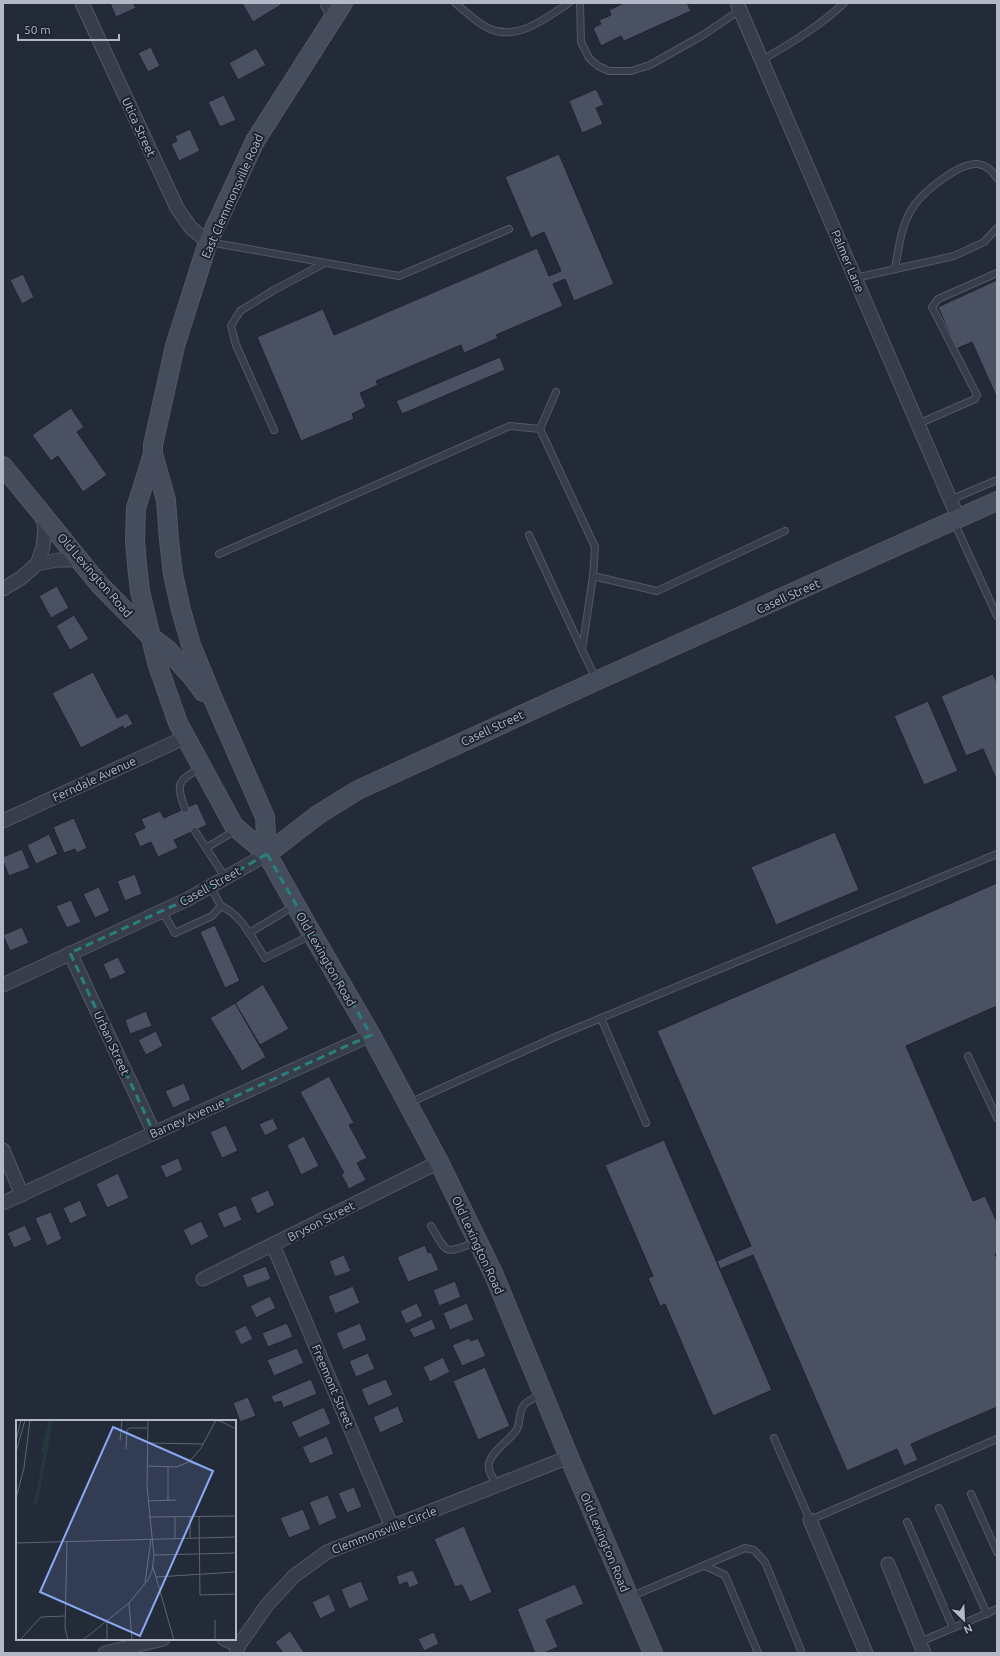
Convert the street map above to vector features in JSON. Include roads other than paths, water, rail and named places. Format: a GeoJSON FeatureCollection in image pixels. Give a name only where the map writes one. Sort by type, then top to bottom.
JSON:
{"type":"FeatureCollection","features":[{"type":"Feature","properties":{"kind":"main road","name":"East Clemmonsville Road"},"geometry":{"type":"LineString","coordinates":[[223,722],[191,645],[181,610],[173,574],[166,500],[153,454],[153,445],[175,346],[208,242],[254,141],[335,8]]}},
{"type":"Feature","properties":{"kind":"main road","name":"East Clemmonsville Road"},"geometry":{"type":"LineString","coordinates":[[151,637],[140,591],[135,540],[136,508],[153,454]]}},
{"type":"Feature","properties":{"kind":"main road","name":"Old Lexington Road"},"geometry":{"type":"LineString","coordinates":[[3,466],[99,584],[151,637],[157,663],[178,722],[202,767],[237,829],[267,854],[312,935],[371,1035],[439,1162],[494,1275],[629,1598],[649,1652]]}},
{"type":"Feature","properties":{"kind":"main road","name":"Casell Street"},"geometry":{"type":"LineString","coordinates":[[267,854],[319,814],[358,790],[596,680],[997,502]]}},
{"type":"Feature","properties":{"kind":"main road"},"geometry":{"type":"LineString","coordinates":[[151,637],[168,650],[194,678],[223,722]]}},
{"type":"Feature","properties":{"kind":"main road","name":"Old Lexington Road"},"geometry":{"type":"LineString","coordinates":[[223,722],[265,816],[267,854]]}},
{"type":"Feature","properties":{"kind":"street","name":"Utica Street"},"geometry":{"type":"LineString","coordinates":[[82,3],[177,208],[191,228],[208,242]]}},
{"type":"Feature","properties":{"kind":"street","name":"Palmer Lane"},"geometry":{"type":"LineString","coordinates":[[739,6],[918,424],[950,500],[957,521]]}},
{"type":"Feature","properties":{"kind":"street"},"geometry":{"type":"LineString","coordinates":[[3,589],[21,578],[37,564],[43,547],[45,528],[40,510]]}},
{"type":"Feature","properties":{"kind":"street"},"geometry":{"type":"LineString","coordinates":[[37,564],[58,560],[80,560]]}},
{"type":"Feature","properties":{"kind":"street","name":"Ferndale Avenue"},"geometry":{"type":"LineString","coordinates":[[3,821],[186,737]]}},
{"type":"Feature","properties":{"kind":"street","name":"Casell Street"},"geometry":{"type":"LineString","coordinates":[[3,985],[188,899],[267,854]]}},
{"type":"Feature","properties":{"kind":"street","name":"Urban Street"},"geometry":{"type":"LineString","coordinates":[[70,953],[154,1133]]}},
{"type":"Feature","properties":{"kind":"street","name":"Barney Avenue"},"geometry":{"type":"LineString","coordinates":[[3,1203],[371,1035]]}},
{"type":"Feature","properties":{"kind":"street"},"geometry":{"type":"LineString","coordinates":[[3,1150],[22,1195]]}},
{"type":"Feature","properties":{"kind":"street","name":"Bryson Street"},"geometry":{"type":"LineString","coordinates":[[203,1279],[439,1162]]}},
{"type":"Feature","properties":{"kind":"street","name":"Freemont Street"},"geometry":{"type":"LineString","coordinates":[[273,1245],[392,1527]]}},
{"type":"Feature","properties":{"kind":"street","name":"Clemmonsville Circle"},"geometry":{"type":"LineString","coordinates":[[238,1649],[267,1605],[294,1576],[327,1552],[569,1457]]}},
{"type":"Feature","properties":{"kind":"street"},"geometry":{"type":"LineString","coordinates":[[810,1520],[866,1653]]}},
{"type":"Feature","properties":{"kind":"street"},"geometry":{"type":"LineString","coordinates":[[888,1564],[922,1648]]}},
{"type":"Feature","properties":{"kind":"street"},"geometry":{"type":"LineString","coordinates":[[105,1653],[159,1640]]}},
{"type":"Feature","properties":{"kind":"street"},"geometry":{"type":"LineString","coordinates":[[225,1640],[238,1649]]}},
{"type":"Feature","properties":{"kind":"lane"},"geometry":{"type":"LineString","coordinates":[[455,3],[489,29],[515,33],[534,25],[569,3]]}},
{"type":"Feature","properties":{"kind":"lane"},"geometry":{"type":"LineString","coordinates":[[580,3],[581,42],[589,58],[598,66],[609,71],[630,71],[650,65],[703,35],[739,6]]}},
{"type":"Feature","properties":{"kind":"lane"},"geometry":{"type":"LineString","coordinates":[[762,60],[792,43],[833,14],[844,3]]}},
{"type":"Feature","properties":{"kind":"lane"},"geometry":{"type":"LineString","coordinates":[[895,268],[903,227],[913,206],[936,182],[970,164],[985,166],[997,178]]}},
{"type":"Feature","properties":{"kind":"lane"},"geometry":{"type":"LineString","coordinates":[[855,278],[954,256],[984,242],[997,228]]}},
{"type":"Feature","properties":{"kind":"lane"},"geometry":{"type":"LineString","coordinates":[[208,242],[399,276],[509,229]]}},
{"type":"Feature","properties":{"kind":"lane"},"geometry":{"type":"LineString","coordinates":[[274,430],[236,344],[231,326],[240,311],[274,290],[325,263]]}},
{"type":"Feature","properties":{"kind":"lane"},"geometry":{"type":"LineString","coordinates":[[918,424],[975,399],[977,395],[932,306],[938,299],[997,273]]}},
{"type":"Feature","properties":{"kind":"lane"},"geometry":{"type":"LineString","coordinates":[[556,392],[540,429],[595,547],[594,576],[582,650]]}},
{"type":"Feature","properties":{"kind":"lane"},"geometry":{"type":"LineString","coordinates":[[219,554],[510,426],[540,429]]}},
{"type":"Feature","properties":{"kind":"lane"},"geometry":{"type":"LineString","coordinates":[[950,500],[997,480]]}},
{"type":"Feature","properties":{"kind":"lane"},"geometry":{"type":"LineString","coordinates":[[957,521],[997,616]]}},
{"type":"Feature","properties":{"kind":"lane"},"geometry":{"type":"LineString","coordinates":[[594,576],[657,591],[785,531]]}},
{"type":"Feature","properties":{"kind":"lane"},"geometry":{"type":"LineString","coordinates":[[529,535],[596,680]]}},
{"type":"Feature","properties":{"kind":"lane"},"geometry":{"type":"LineString","coordinates":[[185,809],[179,790],[181,783],[185,777],[202,767]]}},
{"type":"Feature","properties":{"kind":"lane"},"geometry":{"type":"LineString","coordinates":[[206,848],[237,829]]}},
{"type":"Feature","properties":{"kind":"lane"},"geometry":{"type":"LineString","coordinates":[[195,831],[225,877]]}},
{"type":"Feature","properties":{"kind":"lane"},"geometry":{"type":"LineString","coordinates":[[408,1104],[553,1038],[997,854]]}},
{"type":"Feature","properties":{"kind":"lane"},"geometry":{"type":"LineString","coordinates":[[210,886],[221,906],[230,910],[244,925],[264,958],[312,935]]}},
{"type":"Feature","properties":{"kind":"lane"},"geometry":{"type":"LineString","coordinates":[[248,933],[295,905]]}},
{"type":"Feature","properties":{"kind":"lane"},"geometry":{"type":"LineString","coordinates":[[162,911],[175,933],[212,916],[221,906]]}},
{"type":"Feature","properties":{"kind":"lane"},"geometry":{"type":"LineString","coordinates":[[601,1018],[646,1123]]}},
{"type":"Feature","properties":{"kind":"lane"},"geometry":{"type":"LineString","coordinates":[[968,1056],[997,1118]]}},
{"type":"Feature","properties":{"kind":"lane"},"geometry":{"type":"LineString","coordinates":[[431,1226],[444,1248],[448,1250],[453,1250],[477,1241]]}},
{"type":"Feature","properties":{"kind":"lane"},"geometry":{"type":"LineString","coordinates":[[497,1486],[488,1468],[488,1463],[493,1455],[516,1431],[523,1405],[543,1394]]}},
{"type":"Feature","properties":{"kind":"lane"},"geometry":{"type":"LineString","coordinates":[[774,1438],[810,1520],[997,1440]]}},
{"type":"Feature","properties":{"kind":"lane"},"geometry":{"type":"LineString","coordinates":[[971,1494],[997,1552]]}},
{"type":"Feature","properties":{"kind":"lane"},"geometry":{"type":"LineString","coordinates":[[939,1508],[986,1614]]}},
{"type":"Feature","properties":{"kind":"lane"},"geometry":{"type":"LineString","coordinates":[[907,1522],[953,1628]]}},
{"type":"Feature","properties":{"kind":"lane"},"geometry":{"type":"LineString","coordinates":[[629,1598],[745,1548],[754,1550],[764,1562],[802,1653]]}},
{"type":"Feature","properties":{"kind":"lane"},"geometry":{"type":"LineString","coordinates":[[705,1566],[725,1575],[758,1653]]}},
{"type":"Feature","properties":{"kind":"lane"},"geometry":{"type":"LineString","coordinates":[[922,1648],[953,1628],[997,1609]]}}]}
